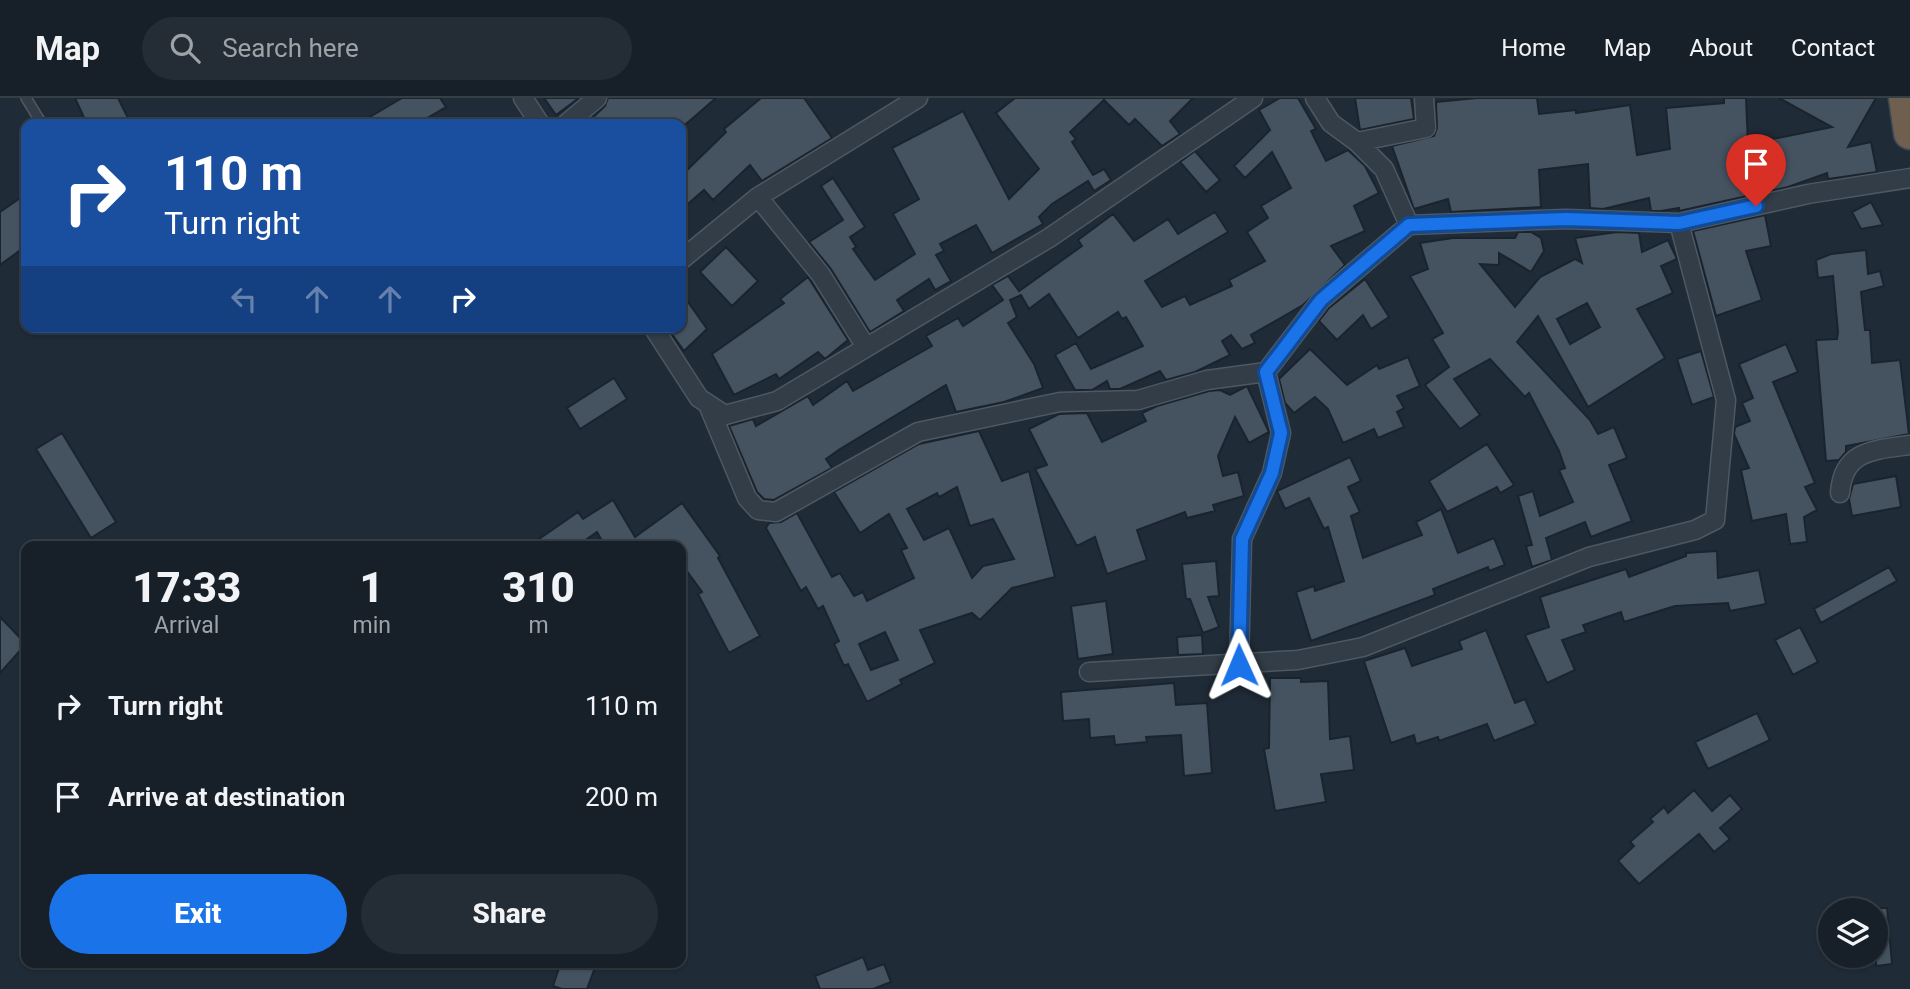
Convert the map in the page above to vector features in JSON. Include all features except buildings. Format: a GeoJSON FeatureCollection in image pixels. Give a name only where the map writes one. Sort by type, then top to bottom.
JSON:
{"type":"FeatureCollection","features":[{"type":"Feature","properties":{"kind":"highway"},"geometry":{"type":"LineString","coordinates":[[1905,98],[1910,133]]}},
{"type":"Feature","properties":{"kind":"street"},"geometry":{"type":"LineString","coordinates":[[523,98],[537,119]]}},
{"type":"Feature","properties":{"kind":"street"},"geometry":{"type":"LineString","coordinates":[[572,119],[597,98]]}},
{"type":"Feature","properties":{"kind":"street"},"geometry":{"type":"LineString","coordinates":[[686,256],[758,197],[918,98]]}},
{"type":"Feature","properties":{"kind":"street"},"geometry":{"type":"LineString","coordinates":[[709,407],[724,415],[777,401],[1048,238],[1252,98]]}},
{"type":"Feature","properties":{"kind":"street"},"geometry":{"type":"LineString","coordinates":[[1315,98],[1331,123],[1357,142],[1384,169],[1409,225]]}},
{"type":"Feature","properties":{"kind":"street"},"geometry":{"type":"LineString","coordinates":[[1357,142],[1426,128],[1424,98]]}},
{"type":"Feature","properties":{"kind":"street"},"geometry":{"type":"LineString","coordinates":[[657,333],[709,407],[747,498],[758,510],[776,512],[918,432],[1060,402],[1138,400],[1207,380],[1266,372],[1321,300],[1409,225],[1566,219],[1679,223],[1808,194],[1910,177]]}},
{"type":"Feature","properties":{"kind":"street"},"geometry":{"type":"LineString","coordinates":[[758,197],[821,275],[866,347]]}},
{"type":"Feature","properties":{"kind":"street"},"geometry":{"type":"LineString","coordinates":[[1089,672],[1298,660],[1363,647],[1589,557],[1695,530],[1715,520],[1726,400],[1679,223]]}},
{"type":"Feature","properties":{"kind":"street"},"geometry":{"type":"LineString","coordinates":[[1239,665],[1242,539],[1272,473],[1281,433],[1266,372]]}},
{"type":"Feature","properties":{"kind":"street"},"geometry":{"type":"LineString","coordinates":[[1840,494],[1842,474],[1854,459],[1872,450],[1910,445]]}},
{"type":"Feature","properties":{"kind":"lane"},"geometry":{"type":"LineString","coordinates":[[26,98],[39,119]]}},
{"type":"Feature","properties":{"kind":"route"},"geometry":{"type":"LineString","coordinates":[[1239,665],[1238,585],[1242,539],[1272,473],[1281,433],[1266,372],[1321,300],[1409,225],[1566,219],[1679,223],[1756,206]]}}]}
